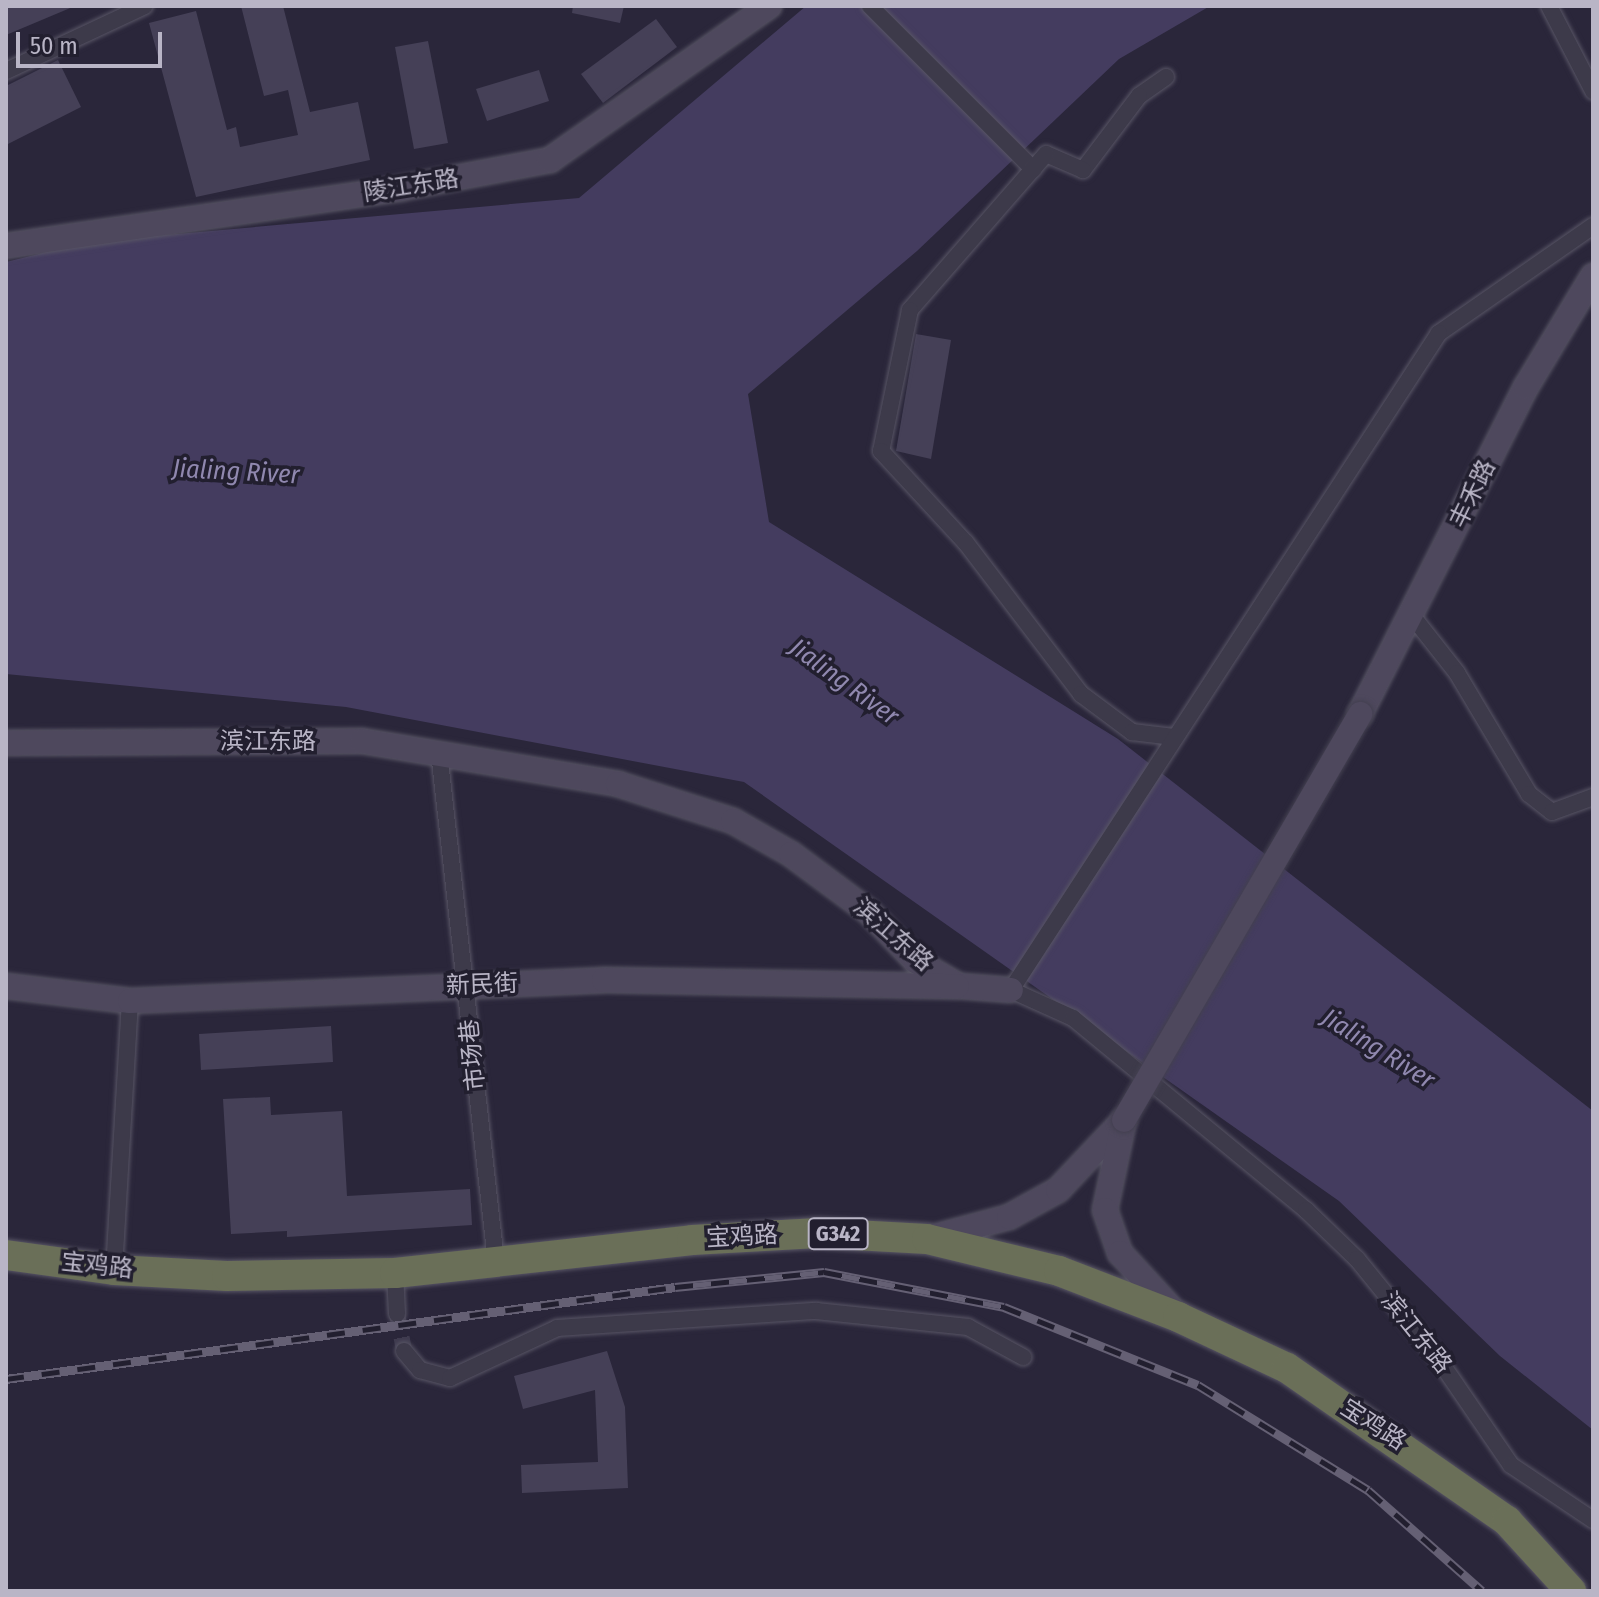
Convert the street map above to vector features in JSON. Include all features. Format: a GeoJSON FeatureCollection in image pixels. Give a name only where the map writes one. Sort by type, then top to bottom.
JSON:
{"type":"FeatureCollection","features":[{"type":"Feature","properties":{"kind":"highway","name":"宝鸡路"},"geometry":{"type":"LineString","coordinates":[[6,1255],[114,1270],[395,1273],[802,1234],[927,1239],[1059,1271],[1178,1317],[1287,1368],[1402,1442],[1507,1521],[1571,1591]]}},
{"type":"Feature","properties":{"kind":"street"},"geometry":{"type":"LineString","coordinates":[[6,71],[145,6]]}},
{"type":"Feature","properties":{"kind":"street","name":"陵江东路"},"geometry":{"type":"LineString","coordinates":[[6,246],[402,188],[550,160],[769,6]]}},
{"type":"Feature","properties":{"kind":"street"},"geometry":{"type":"LineString","coordinates":[[870,6],[1033,169]]}},
{"type":"Feature","properties":{"kind":"street"},"geometry":{"type":"LineString","coordinates":[[1549,6],[1593,91]]}},
{"type":"Feature","properties":{"kind":"street"},"geometry":{"type":"LineString","coordinates":[[1166,77],[1139,96],[1083,170],[1046,154],[910,310],[881,451],[966,543],[1081,694],[1132,732],[1170,744]]}},
{"type":"Feature","properties":{"kind":"street"},"geometry":{"type":"LineString","coordinates":[[1017,982],[1439,333],[1593,226]]}},
{"type":"Feature","properties":{"kind":"street","name":"丰禾路"},"geometry":{"type":"LineString","coordinates":[[1124,1120],[1360,714],[1413,617],[1526,387],[1593,276]]}},
{"type":"Feature","properties":{"kind":"street"},"geometry":{"type":"LineString","coordinates":[[1413,617],[1457,673],[1529,794],[1552,812],[1593,797]]}},
{"type":"Feature","properties":{"kind":"street","name":"滨江东路"},"geometry":{"type":"LineString","coordinates":[[6,743],[362,741],[618,784],[733,821],[803,862],[869,912],[916,961],[959,986],[1017,982],[1073,1018],[1306,1210],[1357,1259],[1430,1348],[1511,1465],[1593,1520]]}},
{"type":"Feature","properties":{"kind":"street","name":"市场巷"},"geometry":{"type":"LineString","coordinates":[[439,752],[496,1261]]}},
{"type":"Feature","properties":{"kind":"street","name":"新民街"},"geometry":{"type":"LineString","coordinates":[[6,986],[130,1001],[604,980],[959,986]]}},
{"type":"Feature","properties":{"kind":"street"},"geometry":{"type":"LineString","coordinates":[[114,1270],[130,1001]]}},
{"type":"Feature","properties":{"kind":"street"},"geometry":{"type":"LineString","coordinates":[[927,1239],[1009,1217],[1058,1190],[1124,1120]]}},
{"type":"Feature","properties":{"kind":"street"},"geometry":{"type":"LineString","coordinates":[[1124,1120],[1105,1210],[1120,1253],[1178,1317]]}},
{"type":"Feature","properties":{"kind":"street"},"geometry":{"type":"LineString","coordinates":[[395,1273],[397,1314]]}},
{"type":"Feature","properties":{"kind":"street"},"geometry":{"type":"LineString","coordinates":[[404,1351],[420,1370],[450,1378],[557,1328],[816,1311],[968,1327],[1023,1357]]}},
{"type":"Feature","properties":{"kind":"water","name":"Jialing River"},"geometry":{"type":"Polygon","coordinates":[[[806,6],[1210,6],[1119,59],[917,251],[748,394],[769,522],[1118,739],[1593,1111],[1593,1430],[1500,1356],[1339,1201],[744,782],[346,707],[6,674],[6,262],[87,242],[579,198],[806,6]]]}},
{"type":"Feature","properties":{"kind":"building"},"geometry":{"type":"Polygon","coordinates":[[[6,6],[75,6],[6,35],[6,6]]]}},
{"type":"Feature","properties":{"kind":"building"},"geometry":{"type":"Polygon","coordinates":[[[241,6],[283,6],[310,112],[358,102],[370,160],[196,197],[149,23],[196,11],[227,130],[236,127],[240,147],[298,135],[288,90],[264,96],[241,6]]]}},
{"type":"Feature","properties":{"kind":"building"},"geometry":{"type":"Polygon","coordinates":[[[573,6],[624,6],[620,23],[572,13],[573,6]]]}},
{"type":"Feature","properties":{"kind":"building"},"geometry":{"type":"Polygon","coordinates":[[[656,19],[677,47],[603,103],[581,74],[656,19]]]}},
{"type":"Feature","properties":{"kind":"building"},"geometry":{"type":"Polygon","coordinates":[[[428,41],[448,143],[414,149],[395,47],[428,41]]]}},
{"type":"Feature","properties":{"kind":"building"},"geometry":{"type":"Polygon","coordinates":[[[58,60],[81,107],[6,145],[6,86],[58,60]]]}},
{"type":"Feature","properties":{"kind":"building"},"geometry":{"type":"Polygon","coordinates":[[[539,70],[549,101],[487,121],[476,89],[539,70]]]}},
{"type":"Feature","properties":{"kind":"building"},"geometry":{"type":"Polygon","coordinates":[[[916,334],[951,340],[931,459],[896,451],[916,334]]]}},
{"type":"Feature","properties":{"kind":"building"},"geometry":{"type":"Polygon","coordinates":[[[331,1026],[333,1062],[201,1070],[199,1034],[331,1026]]]}},
{"type":"Feature","properties":{"kind":"building"},"geometry":{"type":"Polygon","coordinates":[[[270,1097],[271,1115],[342,1111],[347,1196],[470,1189],[472,1225],[287,1237],[287,1231],[231,1234],[223,1099],[270,1097]]]}},
{"type":"Feature","properties":{"kind":"building"},"geometry":{"type":"Polygon","coordinates":[[[607,1351],[625,1407],[628,1488],[522,1493],[521,1465],[598,1462],[595,1390],[523,1409],[514,1376],[607,1351]]]}},
{"type":"Feature","properties":{"kind":"tunnel"},"geometry":{"type":"LineString","coordinates":[[397,1314],[404,1351]]}},
{"type":"Feature","properties":{"kind":"railway"},"geometry":{"type":"LineString","coordinates":[[6,1379],[675,1287],[824,1272],[1004,1307],[1198,1385],[1368,1490],[1482,1591]]}}]}
